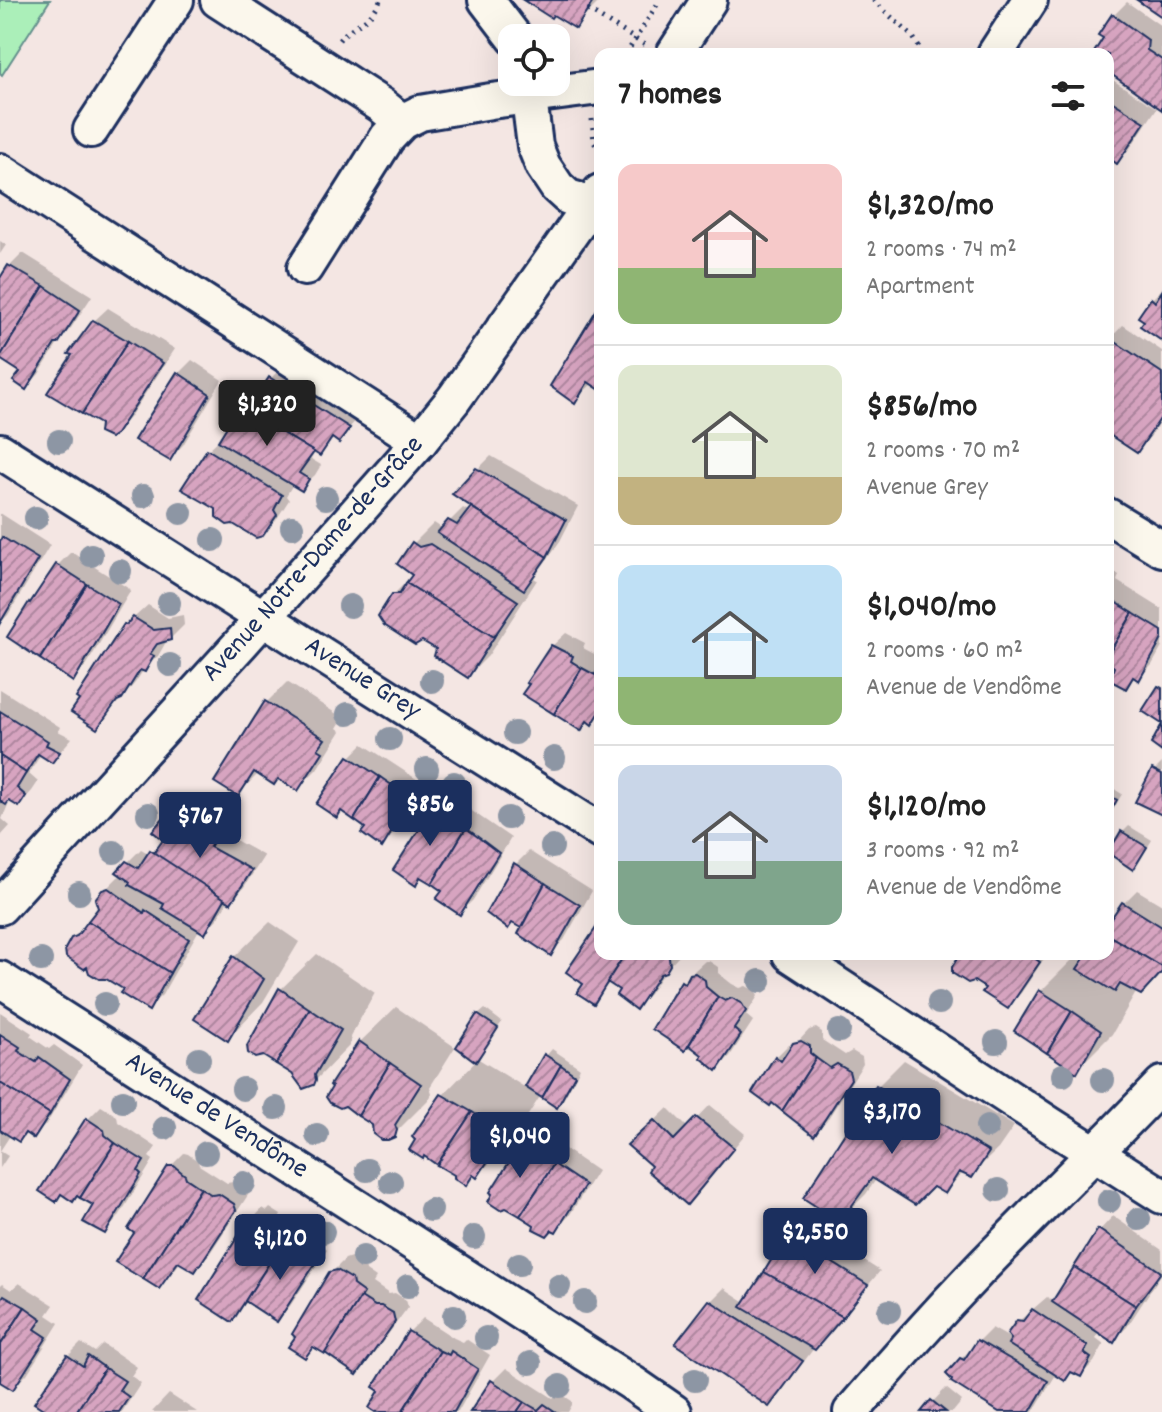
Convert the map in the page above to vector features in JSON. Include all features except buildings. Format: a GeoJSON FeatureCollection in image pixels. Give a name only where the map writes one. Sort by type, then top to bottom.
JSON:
{"type":"FeatureCollection","features":[{"type":"Feature","properties":{"kind":"street"},"geometry":{"type":"LineString","coordinates":[[91,130],[176,0]]}},
{"type":"Feature","properties":{"kind":"street"},"geometry":{"type":"LineString","coordinates":[[218,0],[381,105],[402,122]]}},
{"type":"Feature","properties":{"kind":"street"},"geometry":{"type":"LineString","coordinates":[[486,0],[504,24]]}},
{"type":"Feature","properties":{"kind":"street"},"geometry":{"type":"LineString","coordinates":[[678,48],[709,0]]}},
{"type":"Feature","properties":{"kind":"street"},"geometry":{"type":"LineString","coordinates":[[999,48],[1030,0]]}},
{"type":"Feature","properties":{"kind":"street"},"geometry":{"type":"LineString","coordinates":[[570,93],[594,96]]}},
{"type":"Feature","properties":{"kind":"street"},"geometry":{"type":"LineString","coordinates":[[305,268],[387,138],[402,122],[420,113],[498,96]]}},
{"type":"Feature","properties":{"kind":"street"},"geometry":{"type":"LineString","coordinates":[[529,96],[535,146],[543,166],[568,197],[594,200]]}},
{"type":"Feature","properties":{"kind":"street"},"geometry":{"type":"LineString","coordinates":[[0,171],[420,441]]}},
{"type":"Feature","properties":{"kind":"street","name":"Avenue Notre-Dame-de-Grâce"},"geometry":{"type":"LineString","coordinates":[[0,907],[420,441],[454,399],[594,204]]}},
{"type":"Feature","properties":{"kind":"street","name":"Avenue Grey"},"geometry":{"type":"LineString","coordinates":[[0,451],[594,827]]}},
{"type":"Feature","properties":{"kind":"street"},"geometry":{"type":"LineString","coordinates":[[1114,520],[1162,549]]}},
{"type":"Feature","properties":{"kind":"street"},"geometry":{"type":"LineString","coordinates":[[799,960],[1162,1196]]}},
{"type":"Feature","properties":{"kind":"street","name":"Avenue de Vendôme"},"geometry":{"type":"LineString","coordinates":[[0,979],[674,1412]]}},
{"type":"Feature","properties":{"kind":"street"},"geometry":{"type":"LineString","coordinates":[[851,1412],[905,1348],[976,1273],[1162,1084]]}},
{"type":"Feature","properties":{"kind":"path"},"geometry":{"type":"LineString","coordinates":[[335,46],[347,31],[374,12],[380,0]]}},
{"type":"Feature","properties":{"kind":"path"},"geometry":{"type":"LineString","coordinates":[[630,48],[660,0]]}},
{"type":"Feature","properties":{"kind":"path"},"geometry":{"type":"LineString","coordinates":[[873,0],[913,37],[919,48]]}},
{"type":"Feature","properties":{"kind":"path"},"geometry":{"type":"LineString","coordinates":[[588,10],[635,40]]}},
{"type":"Feature","properties":{"kind":"path"},"geometry":{"type":"LineString","coordinates":[[594,113],[594,142]]}},
{"type":"Feature","properties":{"kind":"green space"},"geometry":{"type":"Polygon","coordinates":[[[0,0],[50,0],[2,75],[0,73],[0,0]]]}}]}
